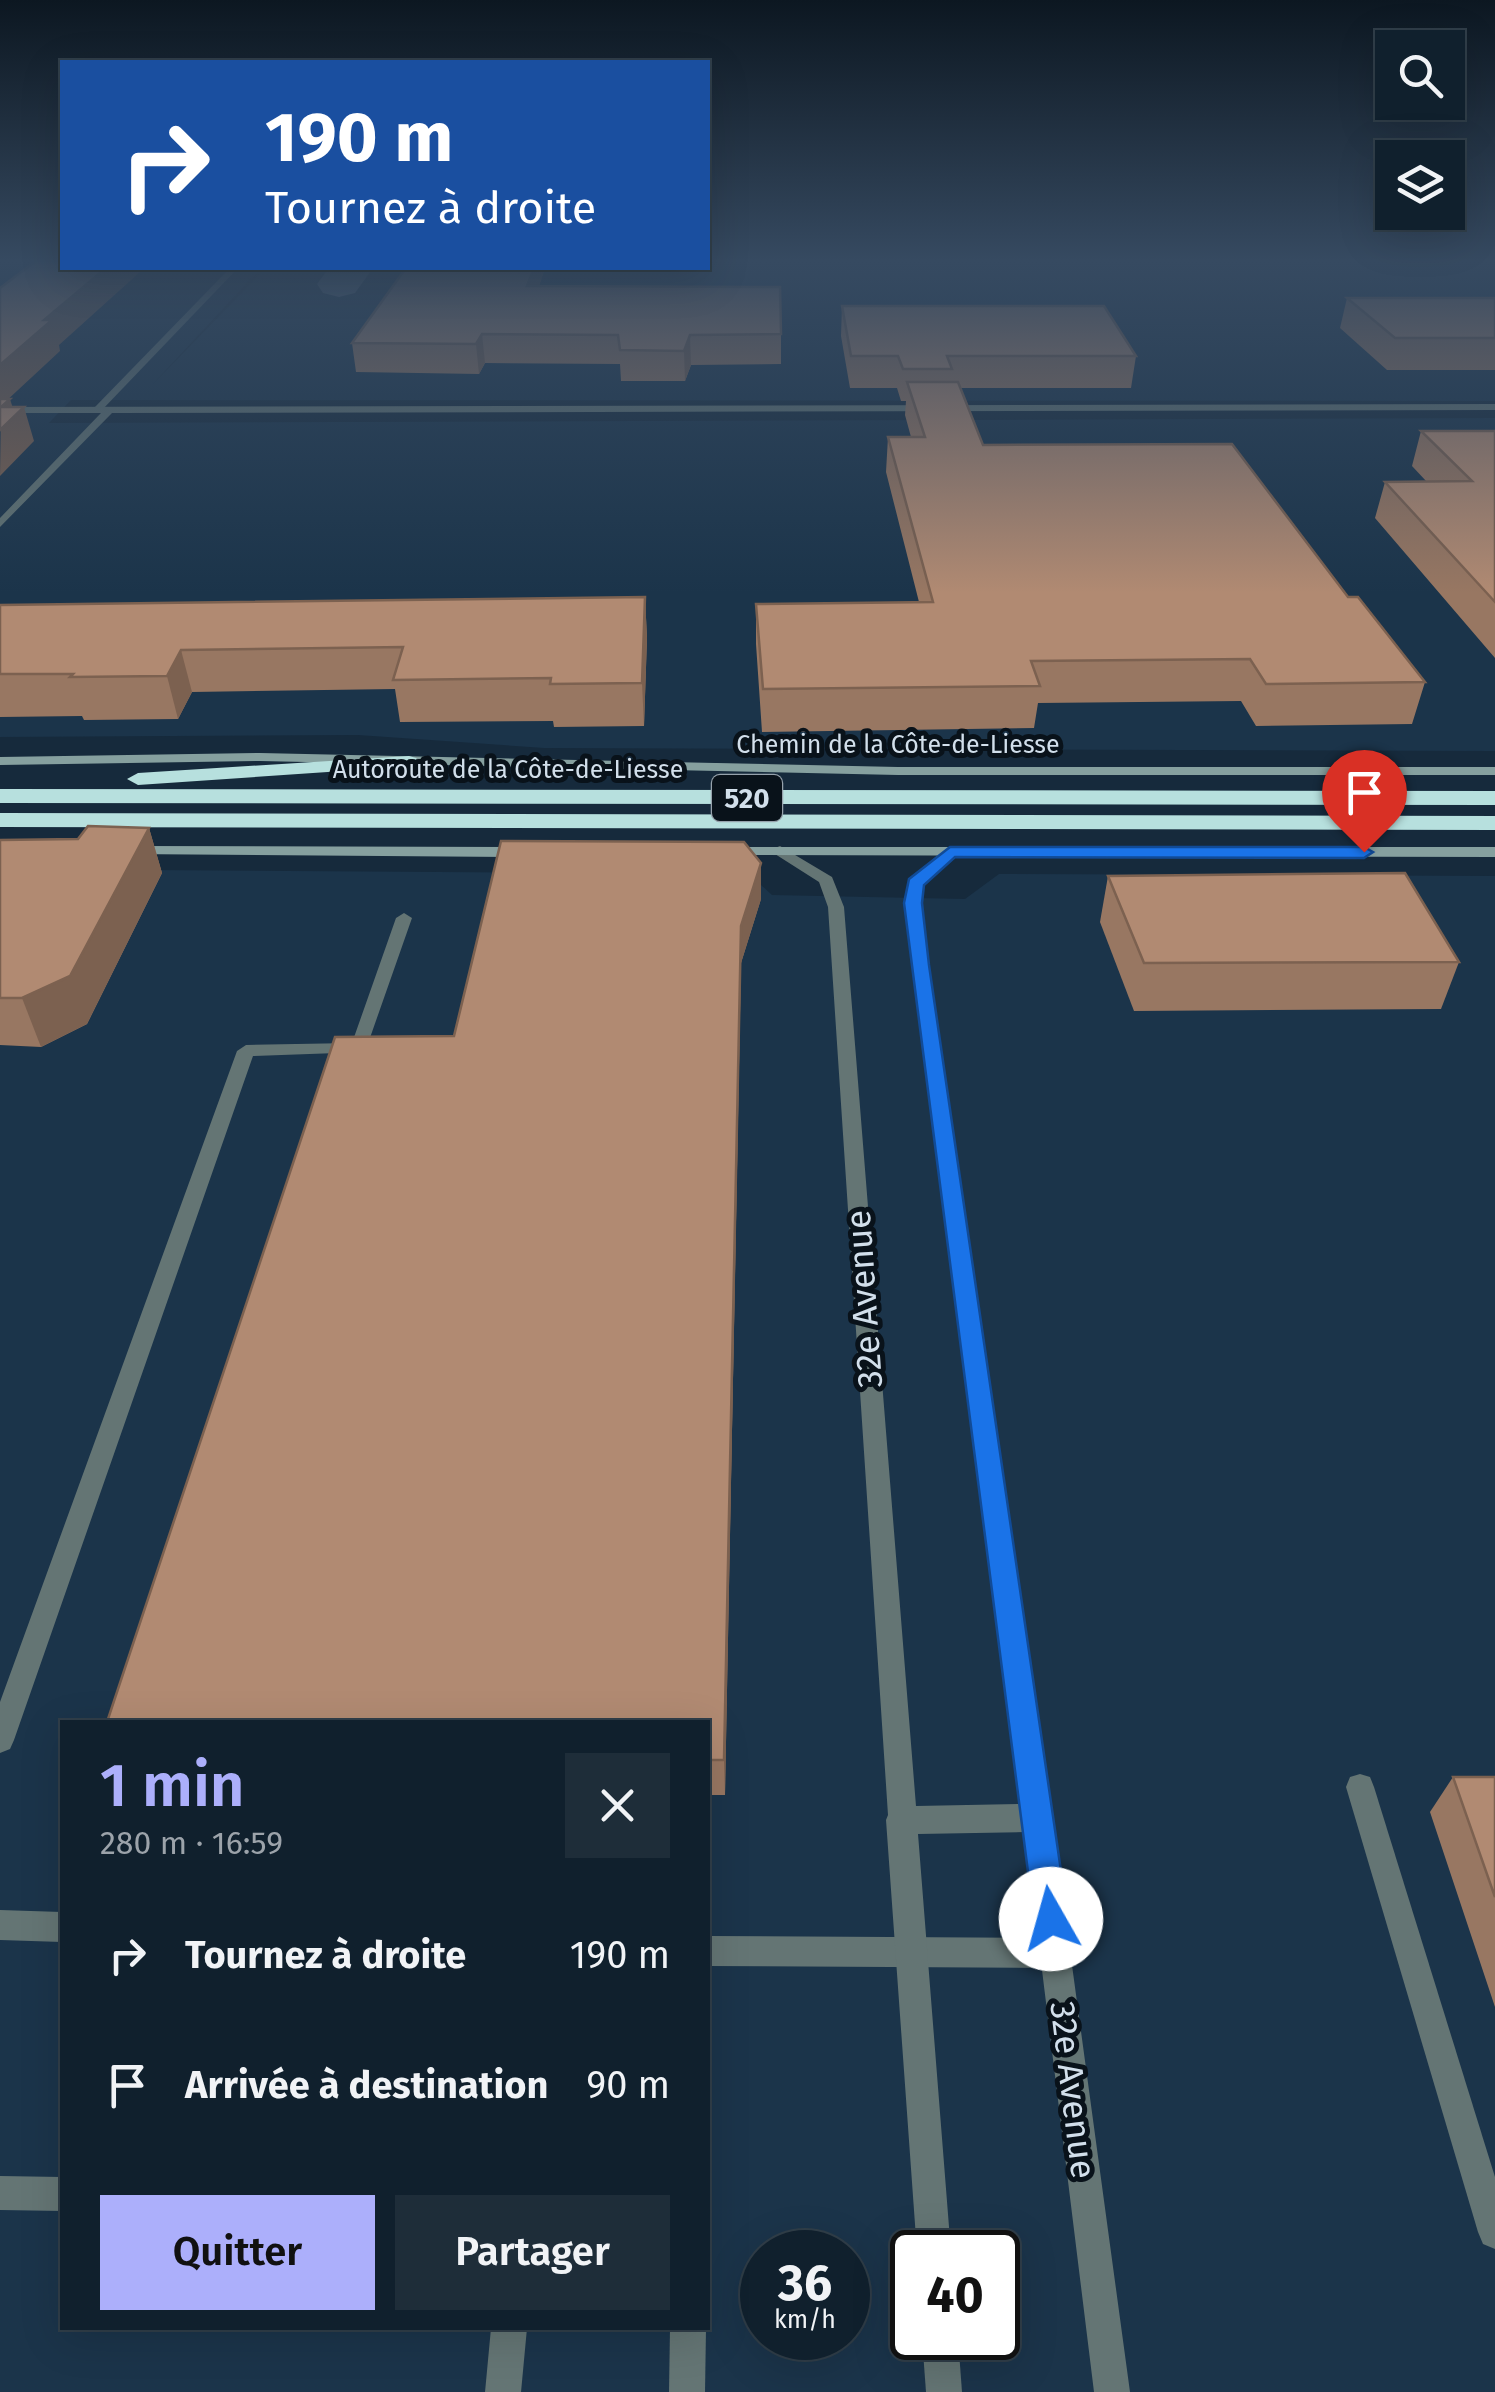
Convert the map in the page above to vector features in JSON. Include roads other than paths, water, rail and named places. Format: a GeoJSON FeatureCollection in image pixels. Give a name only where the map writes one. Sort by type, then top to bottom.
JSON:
{"type":"FeatureCollection","features":[{"type":"Feature","properties":{"kind":"highway"},"geometry":{"type":"LineString","coordinates":[[0,788],[409,762]]}},
{"type":"Feature","properties":{"kind":"highway","name":"Autoroute de la Côte-de-Liesse"},"geometry":{"type":"LineString","coordinates":[[0,796],[1495,798]]}},
{"type":"Feature","properties":{"kind":"highway","name":"Autoroute de la Côte-de-Liesse"},"geometry":{"type":"LineString","coordinates":[[0,820],[1495,823]]}},
{"type":"Feature","properties":{"kind":"main road","name":"Chemin de la Côte-de-Liesse"},"geometry":{"type":"LineString","coordinates":[[0,761],[260,758],[898,771],[1495,771]]}},
{"type":"Feature","properties":{"kind":"main road"},"geometry":{"type":"LineString","coordinates":[[112,851],[543,852]]}},
{"type":"Feature","properties":{"kind":"main road"},"geometry":{"type":"LineString","coordinates":[[701,852],[1495,852]]}},
{"type":"Feature","properties":{"kind":"street"},"geometry":{"type":"LineString","coordinates":[[0,524],[140,370]]}},
{"type":"Feature","properties":{"kind":"street"},"geometry":{"type":"LineString","coordinates":[[0,410],[1495,407]]}},
{"type":"Feature","properties":{"kind":"street","name":"32e Avenue"},"geometry":{"type":"LineString","coordinates":[[780,852],[826,880],[836,907],[932,2230]]}},
{"type":"Feature","properties":{"kind":"street","name":"32e Avenue"},"geometry":{"type":"LineString","coordinates":[[950,852],[919,878],[913,903],[1112,2392]]}},
{"type":"Feature","properties":{"kind":"street"},"geometry":{"type":"LineString","coordinates":[[0,1740],[246,1050],[358,1048],[404,918]]}},
{"type":"Feature","properties":{"kind":"street"},"geometry":{"type":"LineString","coordinates":[[1360,1787],[1495,2232]]}},
{"type":"Feature","properties":{"kind":"street"},"geometry":{"type":"LineString","coordinates":[[900,1820],[1038,1818]]}},
{"type":"Feature","properties":{"kind":"street"},"geometry":{"type":"LineString","coordinates":[[0,1924],[60,1927]]}},
{"type":"Feature","properties":{"kind":"street"},"geometry":{"type":"LineString","coordinates":[[710,1952],[1056,1953]]}},
{"type":"Feature","properties":{"kind":"street"},"geometry":{"type":"LineString","coordinates":[[0,2192],[60,2194]]}},
{"type":"Feature","properties":{"kind":"street"},"geometry":{"type":"LineString","coordinates":[[503,2392],[509,2330]]}},
{"type":"Feature","properties":{"kind":"street"},"geometry":{"type":"LineString","coordinates":[[687,2392],[688,2330]]}},
{"type":"Feature","properties":{"kind":"street"},"geometry":{"type":"LineString","coordinates":[[942,2360],[944,2392]]}}]}
